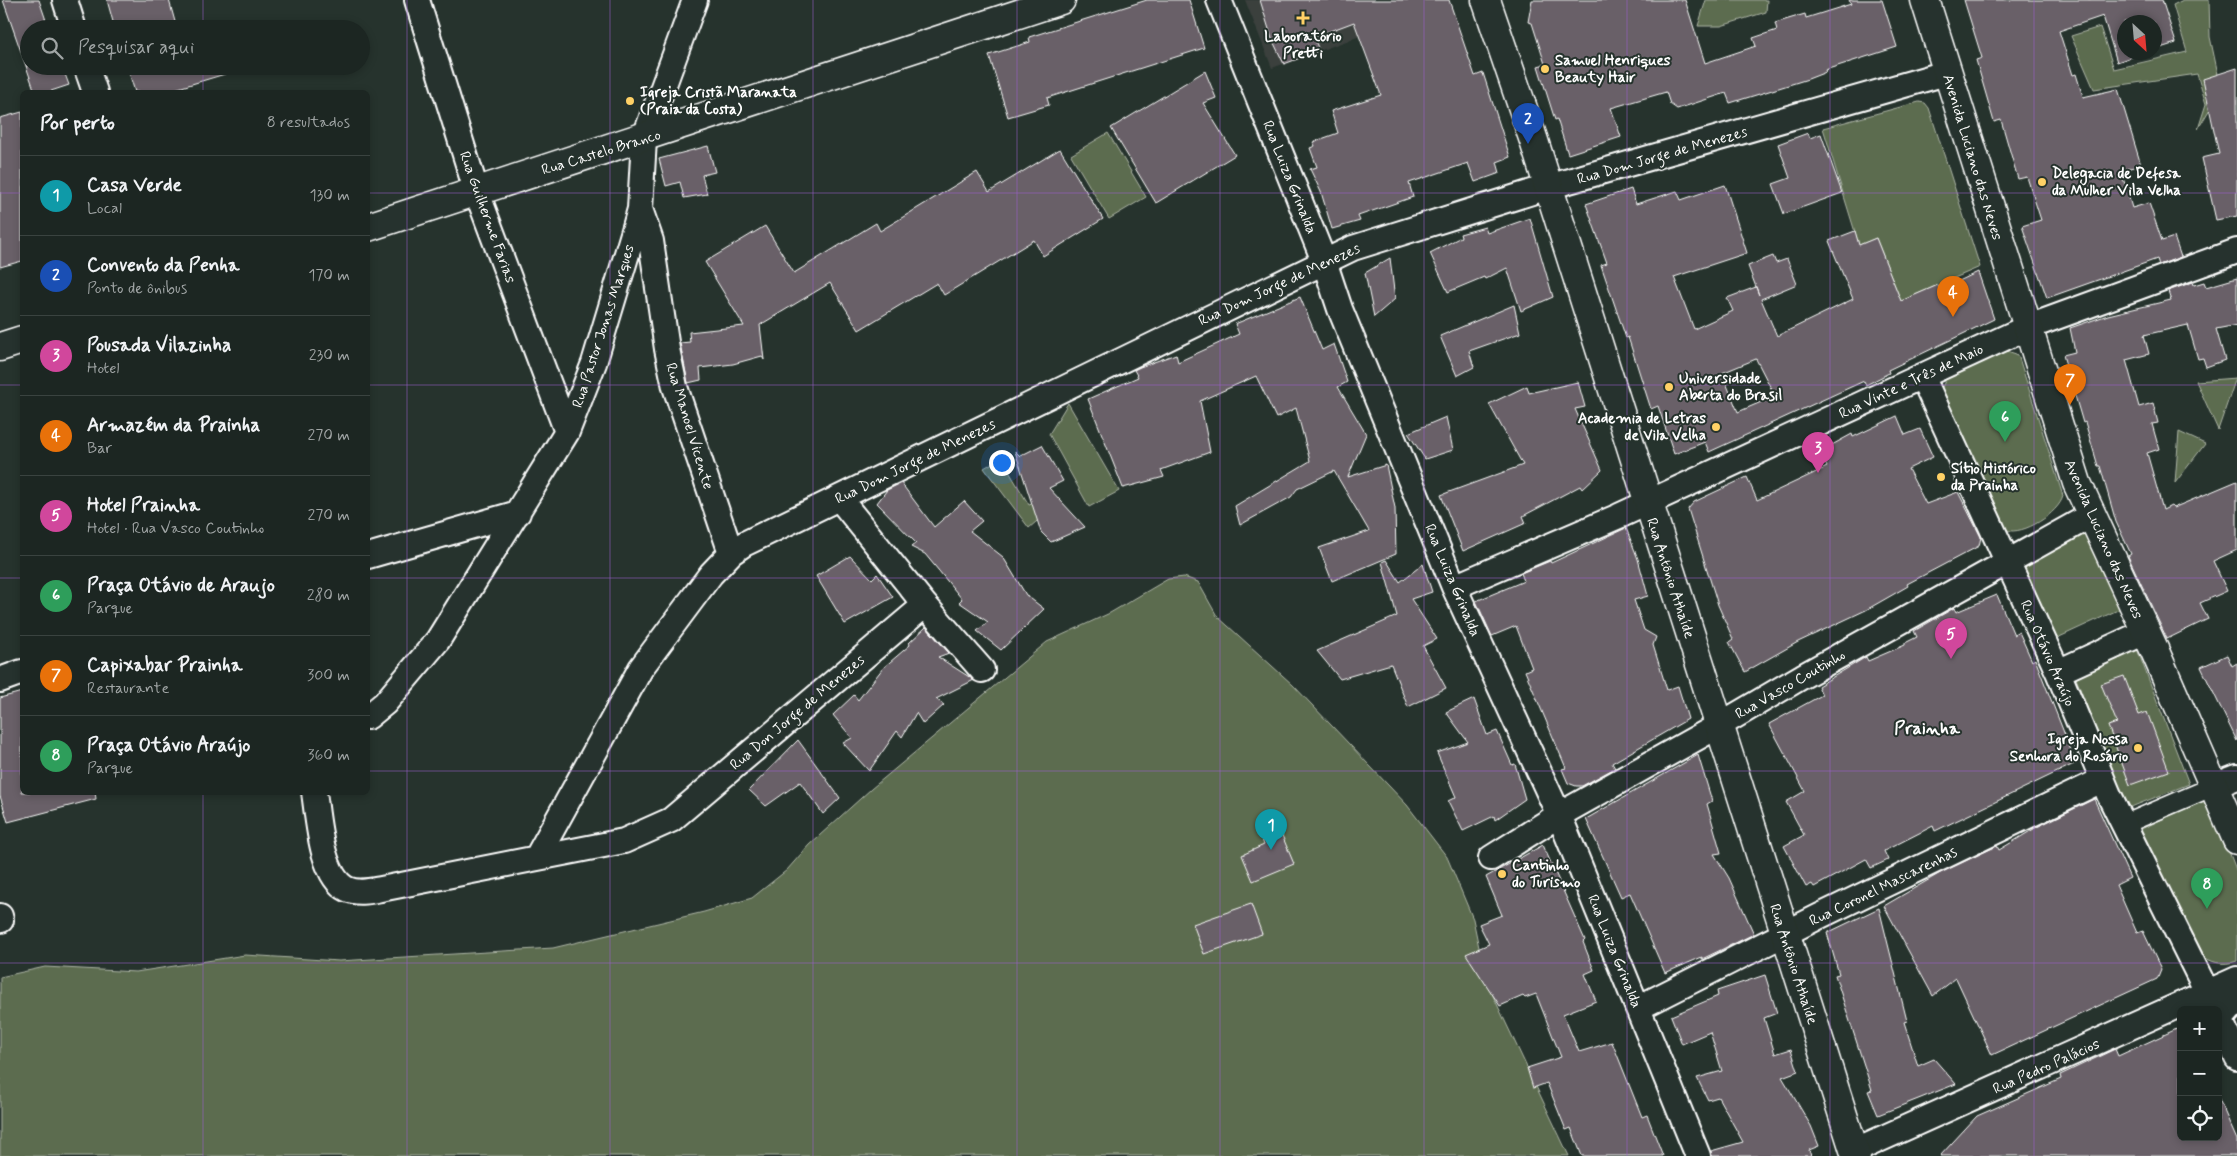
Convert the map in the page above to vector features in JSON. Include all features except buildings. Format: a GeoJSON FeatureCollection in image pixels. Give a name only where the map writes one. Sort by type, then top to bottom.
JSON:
{"type":"FeatureCollection","features":[{"type":"Feature","properties":{"kind":"main road","name":"Rua Castelo Branco"},"geometry":{"type":"LineString","coordinates":[[370,226],[476,190],[644,139],[1061,0]]}},
{"type":"Feature","properties":{"kind":"main road","name":"Rua Antônio Athaíde"},"geometry":{"type":"LineString","coordinates":[[1486,0],[1548,187],[1855,1154]]}},
{"type":"Feature","properties":{"kind":"main road","name":"Avenida Luciano das Neves"},"geometry":{"type":"LineString","coordinates":[[1925,0],[1946,74],[2066,454],[2090,516],[2145,632],[2226,782],[2237,840]]}},
{"type":"Feature","properties":{"kind":"main road"},"geometry":{"type":"LineString","coordinates":[[0,348],[20,341]]}},
{"type":"Feature","properties":{"kind":"street"},"geometry":{"type":"LineString","coordinates":[[65,0],[71,20]]}},
{"type":"Feature","properties":{"kind":"street","name":"Rua Guilherme Farias"},"geometry":{"type":"LineString","coordinates":[[416,0],[476,190],[567,432]]}},
{"type":"Feature","properties":{"kind":"street","name":"Rua Pastor Jonas Marques"},"geometry":{"type":"LineString","coordinates":[[370,715],[385,702],[438,640],[567,432],[594,363],[640,209],[644,139],[695,0]]}},
{"type":"Feature","properties":{"kind":"street","name":"Rua Luiza Grinalda"},"geometry":{"type":"LineString","coordinates":[[1219,0],[1324,261],[1340,309],[1454,587],[1559,815],[1698,1156]]}},
{"type":"Feature","properties":{"kind":"street","name":"Rua Dom Jorge de Menezes"},"geometry":{"type":"LineString","coordinates":[[730,553],[1353,248],[1548,187],[1946,74]]}},
{"type":"Feature","properties":{"kind":"street"},"geometry":{"type":"LineString","coordinates":[[89,75],[94,90]]}},
{"type":"Feature","properties":{"kind":"street","name":"Rua Manoel Vicente"},"geometry":{"type":"LineString","coordinates":[[640,209],[651,240],[667,349],[675,387],[730,553]]}},
{"type":"Feature","properties":{"kind":"street","name":"Rua Vinte e Três de Maio"},"geometry":{"type":"LineString","coordinates":[[1454,587],[1648,502],[2026,328],[2237,251]]}},
{"type":"Feature","properties":{"kind":"street","name":"Rua Otávio Araújo"},"geometry":{"type":"LineString","coordinates":[[1922,376],[2058,672],[2102,780],[2214,1006]]}},
{"type":"Feature","properties":{"kind":"street"},"geometry":{"type":"LineString","coordinates":[[839,498],[925,605],[982,670]]}},
{"type":"Feature","properties":{"kind":"street"},"geometry":{"type":"LineString","coordinates":[[370,555],[518,513]]}},
{"type":"Feature","properties":{"kind":"street","name":"Rua Vasco Coutinho"},"geometry":{"type":"LineString","coordinates":[[1492,858],[1559,815],[2007,561],[2090,516]]}},
{"type":"Feature","properties":{"kind":"street"},"geometry":{"type":"LineString","coordinates":[[537,856],[641,668],[711,574],[730,553]]}},
{"type":"Feature","properties":{"kind":"street","name":"Rua Don Jorge de Menezes"},"geometry":{"type":"LineString","coordinates":[[314,795],[324,855],[337,881],[347,888],[358,892],[381,889],[537,856],[624,841],[671,820],[925,605]]}},
{"type":"Feature","properties":{"kind":"street"},"geometry":{"type":"LineString","coordinates":[[2058,672],[2145,632]]}},
{"type":"Feature","properties":{"kind":"street"},"geometry":{"type":"LineString","coordinates":[[0,680],[20,673]]}},
{"type":"Feature","properties":{"kind":"street","name":"Rua Coronel Mascarenhas"},"geometry":{"type":"LineString","coordinates":[[1638,1008],[2102,780]]}},
{"type":"Feature","properties":{"kind":"street"},"geometry":{"type":"LineString","coordinates":[[2123,825],[2226,782]]}},
{"type":"Feature","properties":{"kind":"street","name":"Rua Pedro Palácios"},"geometry":{"type":"LineString","coordinates":[[2218,1006],[2237,979]]}},
{"type":"Feature","properties":{"kind":"street"},"geometry":{"type":"LineString","coordinates":[[2222,1007],[2237,1001]]}},
{"type":"Feature","properties":{"kind":"street","name":"Rua Otávio Araújo"},"geometry":{"type":"LineString","coordinates":[[2222,1023],[2237,1058]]}},
{"type":"Feature","properties":{"kind":"street","name":"Rua Pedro Palácios"},"geometry":{"type":"LineString","coordinates":[[1855,1154],[2177,1025]]}},
{"type":"Feature","properties":{"kind":"shaded area","name":"Laboratório Pretti"},"geometry":{"type":"Polygon","coordinates":[[[1245,0],[1347,0],[1360,36],[1272,68],[1245,0]]]}},
{"type":"Feature","properties":{"kind":"green space"},"geometry":{"type":"Polygon","coordinates":[[[1706,0],[1767,0],[1766,12],[1721,26],[1698,26],[1706,0]]]}},
{"type":"Feature","properties":{"kind":"green space"},"geometry":{"type":"Polygon","coordinates":[[[2183,0],[2209,0],[2210,37],[2219,79],[2214,102],[2198,129],[2206,104],[2197,74],[2094,89],[2071,36],[2100,27],[2114,69],[2153,60],[2162,60],[2162,58],[2187,52],[2173,5],[2183,0]]]}},
{"type":"Feature","properties":{"kind":"green space"},"geometry":{"type":"Polygon","coordinates":[[[1919,102],[1925,103],[1929,108],[1980,267],[1901,301],[1876,238],[1859,245],[1823,128],[1919,102]]]}},
{"type":"Feature","properties":{"kind":"green space"},"geometry":{"type":"Polygon","coordinates":[[[1108,133],[1146,197],[1109,219],[1071,155],[1108,133]]]}},
{"type":"Feature","properties":{"kind":"green space"},"geometry":{"type":"Polygon","coordinates":[[[2007,351],[2016,354],[2019,358],[2063,496],[2060,503],[2048,516],[2022,530],[2013,531],[2006,530],[1941,389],[1946,379],[2007,351]]]}},
{"type":"Feature","properties":{"kind":"green space"},"geometry":{"type":"Polygon","coordinates":[[[2236,378],[2218,430],[2196,381],[2236,378]]]}},
{"type":"Feature","properties":{"kind":"green space"},"geometry":{"type":"Polygon","coordinates":[[[1068,403],[1119,491],[1089,507],[1049,434],[1068,403]]]}},
{"type":"Feature","properties":{"kind":"green space"},"geometry":{"type":"Polygon","coordinates":[[[2179,432],[2205,444],[2175,483],[2179,432]]]}},
{"type":"Feature","properties":{"kind":"green space"},"geometry":{"type":"Polygon","coordinates":[[[1001,458],[1029,505],[1055,496],[1059,502],[1029,528],[984,468],[1001,458]]]}},
{"type":"Feature","properties":{"kind":"green space"},"geometry":{"type":"Polygon","coordinates":[[[2084,529],[2120,609],[2055,639],[2019,562],[2084,529]]]}},
{"type":"Feature","properties":{"kind":"green space"},"geometry":{"type":"Polygon","coordinates":[[[1184,577],[1198,582],[1217,616],[1293,685],[1407,805],[1447,857],[1473,919],[1486,981],[1569,1156],[0,1156],[0,977],[45,967],[136,972],[245,955],[339,961],[553,948],[704,912],[752,898],[787,870],[809,845],[871,789],[1047,642],[1110,613],[1168,579],[1184,577]]]}},
{"type":"Feature","properties":{"kind":"green space"},"geometry":{"type":"Polygon","coordinates":[[[2137,649],[2189,784],[2126,809],[2074,673],[2137,649]]]}},
{"type":"Feature","properties":{"kind":"green space"},"geometry":{"type":"Polygon","coordinates":[[[2208,798],[2237,872],[2237,961],[2227,963],[2212,961],[2199,953],[2139,830],[2208,798]]]}},
{"type":"Feature","properties":{"kind":"place","name":"Laboratório Pretti"},"geometry":{"type":"Point","coordinates":[1303,18]}},
{"type":"Feature","properties":{"kind":"place","name":"Samuel Henriques Beauty Hair"},"geometry":{"type":"Point","coordinates":[1545,69]}},
{"type":"Feature","properties":{"kind":"place","name":"Igreja Cristã Maranata (Praia da Costa)"},"geometry":{"type":"Point","coordinates":[630,101]}},
{"type":"Feature","properties":{"kind":"place","name":"Convento da Penha"},"geometry":{"type":"Point","coordinates":[1528,144]}},
{"type":"Feature","properties":{"kind":"place","name":"Delegacia de Defesa da Mulher Vila Velha"},"geometry":{"type":"Point","coordinates":[2042,182]}},
{"type":"Feature","properties":{"kind":"place","name":"Armazém da Prainha"},"geometry":{"type":"Point","coordinates":[1953,317]}},
{"type":"Feature","properties":{"kind":"place","name":"Universidade Aberta do Brasil"},"geometry":{"type":"Point","coordinates":[1669,387]}},
{"type":"Feature","properties":{"kind":"place","name":"Capixabar Prainha"},"geometry":{"type":"Point","coordinates":[2070,405]}},
{"type":"Feature","properties":{"kind":"place","name":"Academia de Letras de Vila Velha"},"geometry":{"type":"Point","coordinates":[1716,427]}},
{"type":"Feature","properties":{"kind":"place","name":"Praça Otávio de Araujo"},"geometry":{"type":"Point","coordinates":[2005,442]}},
{"type":"Feature","properties":{"kind":"place","name":"Pousada Vilazinha"},"geometry":{"type":"Point","coordinates":[1818,473]}},
{"type":"Feature","properties":{"kind":"place","name":"Sítio Histórico da Prainha"},"geometry":{"type":"Point","coordinates":[1941,477]}},
{"type":"Feature","properties":{"kind":"place","name":"Hotel Prainha"},"geometry":{"type":"Point","coordinates":[1951,659]}},
{"type":"Feature","properties":{"kind":"place","name":"Igreja Nossa Senhora do Rosário"},"geometry":{"type":"Point","coordinates":[2138,748]}},
{"type":"Feature","properties":{"kind":"place","name":"Casa Verde"},"geometry":{"type":"Point","coordinates":[1271,850]}},
{"type":"Feature","properties":{"kind":"place","name":"Cantinho do Turismo"},"geometry":{"type":"Point","coordinates":[1502,874]}},
{"type":"Feature","properties":{"kind":"place","name":"Praça Otávio Araújo"},"geometry":{"type":"Point","coordinates":[2207,909]}},
{"type":"Feature","properties":{"kind":"district","name":"Prainha"},"geometry":{"type":"Point","coordinates":[1927,728]}}]}
